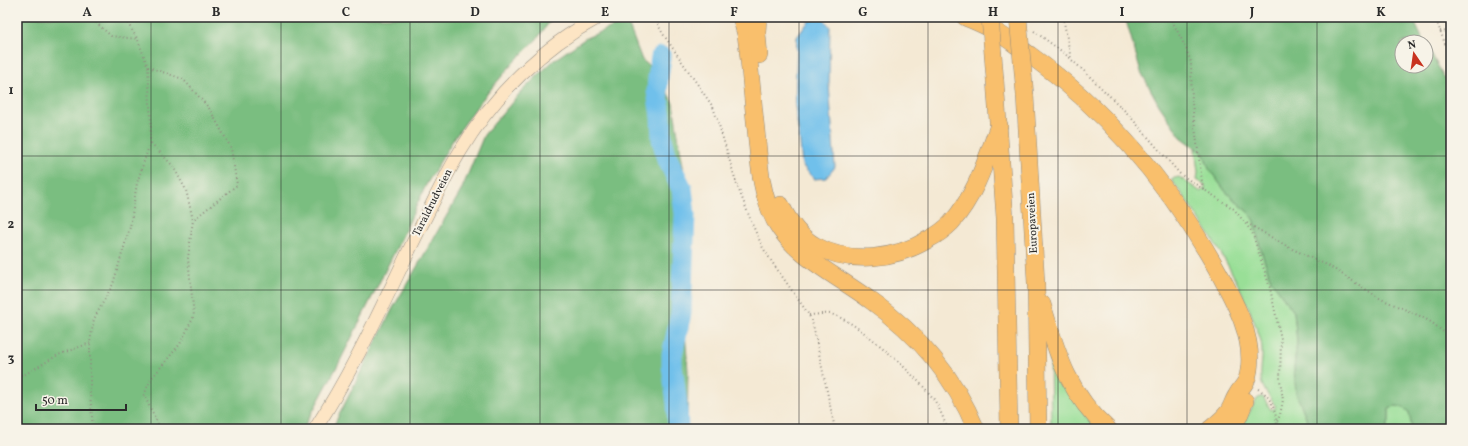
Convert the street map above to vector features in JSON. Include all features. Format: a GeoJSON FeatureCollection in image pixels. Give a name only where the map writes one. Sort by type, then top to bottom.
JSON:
{"type":"FeatureCollection","features":[{"type":"Feature","properties":{"kind":"highway"},"geometry":{"type":"LineString","coordinates":[[740,17],[746,35],[761,176],[769,208],[775,221],[784,234],[807,256],[896,319],[913,335],[943,370],[963,401],[976,429]]}},
{"type":"Feature","properties":{"kind":"highway"},"geometry":{"type":"LineString","coordinates":[[758,17],[758,50],[770,161],[775,189],[780,204],[790,222],[804,237],[816,246],[843,255],[871,257],[903,252],[918,246],[935,236],[950,225],[963,209],[980,177],[999,126]]}},
{"type":"Feature","properties":{"kind":"highway"},"geometry":{"type":"LineString","coordinates":[[965,17],[992,30],[1018,47],[1072,88],[1096,111],[1145,164],[1175,203],[1205,248],[1236,307],[1248,342],[1249,356],[1249,370],[1246,384],[1236,395],[1228,412],[1210,429]]}},
{"type":"Feature","properties":{"kind":"highway"},"geometry":{"type":"LineString","coordinates":[[982,17],[1004,28],[1043,55],[1096,102],[1145,155],[1165,180],[1202,234],[1234,289],[1244,311],[1250,329],[1255,359],[1251,386],[1239,416],[1231,429]]}},
{"type":"Feature","properties":{"kind":"highway"},"geometry":{"type":"LineString","coordinates":[[990,17],[999,126],[1007,282],[1010,429]]}},
{"type":"Feature","properties":{"kind":"highway","name":"Europaveien"},"geometry":{"type":"LineString","coordinates":[[1024,23],[1025,95],[1036,283],[1038,429]]}},
{"type":"Feature","properties":{"kind":"highway"},"geometry":{"type":"LineString","coordinates":[[1036,283],[1064,371],[1078,396],[1088,409],[1108,429]]}},
{"type":"Feature","properties":{"kind":"main road","name":"Taraldrudveien"},"geometry":{"type":"LineString","coordinates":[[315,429],[334,399],[364,342],[440,188],[480,121],[508,87],[535,62],[566,38],[599,17]]}},
{"type":"Feature","properties":{"kind":"path"},"geometry":{"type":"LineString","coordinates":[[90,17],[111,36],[138,40]]}},
{"type":"Feature","properties":{"kind":"path"},"geometry":{"type":"LineString","coordinates":[[94,429],[90,394],[90,343],[94,319],[113,284],[130,227],[137,183],[150,143],[148,67],[138,40],[124,17]]}},
{"type":"Feature","properties":{"kind":"path"},"geometry":{"type":"LineString","coordinates":[[654,17],[663,34],[713,107],[737,184],[763,248],[809,315],[820,351],[835,429]]}},
{"type":"Feature","properties":{"kind":"path"},"geometry":{"type":"LineString","coordinates":[[1063,17],[1072,60]]}},
{"type":"Feature","properties":{"kind":"path"},"geometry":{"type":"LineString","coordinates":[[1435,17],[1451,60]]}},
{"type":"Feature","properties":{"kind":"path"},"geometry":{"type":"LineString","coordinates":[[1171,18],[1191,62],[1192,104],[1203,189]]}},
{"type":"Feature","properties":{"kind":"path"},"geometry":{"type":"LineString","coordinates":[[1024,23],[1072,60],[1127,112],[1180,174],[1230,206],[1252,232],[1263,263],[1278,319],[1281,339],[1280,380],[1283,400],[1277,422]]}},
{"type":"Feature","properties":{"kind":"path"},"geometry":{"type":"LineString","coordinates":[[1440,31],[1451,32]]}},
{"type":"Feature","properties":{"kind":"path"},"geometry":{"type":"LineString","coordinates":[[148,67],[183,79],[209,108],[231,148],[236,185],[193,220]]}},
{"type":"Feature","properties":{"kind":"path"},"geometry":{"type":"LineString","coordinates":[[150,143],[173,166],[186,190],[193,220],[188,258],[194,316],[180,344],[151,379],[144,394],[160,429]]}},
{"type":"Feature","properties":{"kind":"path"},"geometry":{"type":"LineString","coordinates":[[1245,222],[1328,266],[1381,299],[1431,322],[1451,338]]}},
{"type":"Feature","properties":{"kind":"path"},"geometry":{"type":"LineString","coordinates":[[809,315],[830,314],[846,320],[878,344],[912,374],[934,400],[947,429]]}},
{"type":"Feature","properties":{"kind":"path"},"geometry":{"type":"LineString","coordinates":[[17,375],[24,375],[58,355],[90,343]]}},
{"type":"Feature","properties":{"kind":"path"},"geometry":{"type":"LineString","coordinates":[[1251,386],[1261,391],[1268,398],[1274,408],[1277,429]]}},
{"type":"Feature","properties":{"kind":"green space"},"geometry":{"type":"Polygon","coordinates":[[[17,17],[553,17],[537,39],[513,63],[480,102],[453,140],[426,185],[402,237],[339,363],[303,429],[17,429],[17,17]]]}},
{"type":"Feature","properties":{"kind":"green space"},"geometry":{"type":"Polygon","coordinates":[[[1125,17],[1412,17],[1420,34],[1394,34],[1394,74],[1434,74],[1434,59],[1451,89],[1451,429],[1412,429],[1409,412],[1402,407],[1397,406],[1389,408],[1389,420],[1387,428],[1385,429],[1311,429],[1296,393],[1294,368],[1297,342],[1294,312],[1271,280],[1260,247],[1254,221],[1250,214],[1226,192],[1209,169],[1204,154],[1181,137],[1159,105],[1141,72],[1125,17]]]}},
{"type":"Feature","properties":{"kind":"green space"},"geometry":{"type":"Polygon","coordinates":[[[627,21],[642,60],[657,72],[673,103],[688,198],[690,261],[685,331],[688,371],[687,429],[332,429],[393,308],[461,191],[484,135],[521,92],[554,60],[586,38],[627,21]]]}},
{"type":"Feature","properties":{"kind":"green space"},"geometry":{"type":"Polygon","coordinates":[[[1195,148],[1204,154],[1209,169],[1226,192],[1250,214],[1254,221],[1260,247],[1271,280],[1294,312],[1297,342],[1294,368],[1296,393],[1311,429],[1240,429],[1257,399],[1260,397],[1263,397],[1271,410],[1276,407],[1262,384],[1261,343],[1259,333],[1247,304],[1229,267],[1171,179],[1179,177],[1201,192],[1205,189],[1205,185],[1197,180],[1198,172],[1195,148]]]}},
{"type":"Feature","properties":{"kind":"green space"},"geometry":{"type":"Polygon","coordinates":[[[1050,351],[1100,429],[1051,429],[1050,351]]]}},
{"type":"Feature","properties":{"kind":"green space"},"geometry":{"type":"Polygon","coordinates":[[[1402,406],[1409,412],[1412,429],[1385,429],[1387,428],[1389,421],[1389,408],[1402,406]]]}},
{"type":"Feature","properties":{"kind":"water"},"geometry":{"type":"Polygon","coordinates":[[[822,17],[830,27],[829,84],[835,167],[826,178],[814,179],[802,165],[795,106],[797,37],[809,21],[822,17]]]}},
{"type":"Feature","properties":{"kind":"waterway"},"geometry":{"type":"LineString","coordinates":[[661,57],[657,91],[661,116],[662,139],[667,158],[682,189],[685,214],[681,313],[672,355],[678,429]]}}]}
